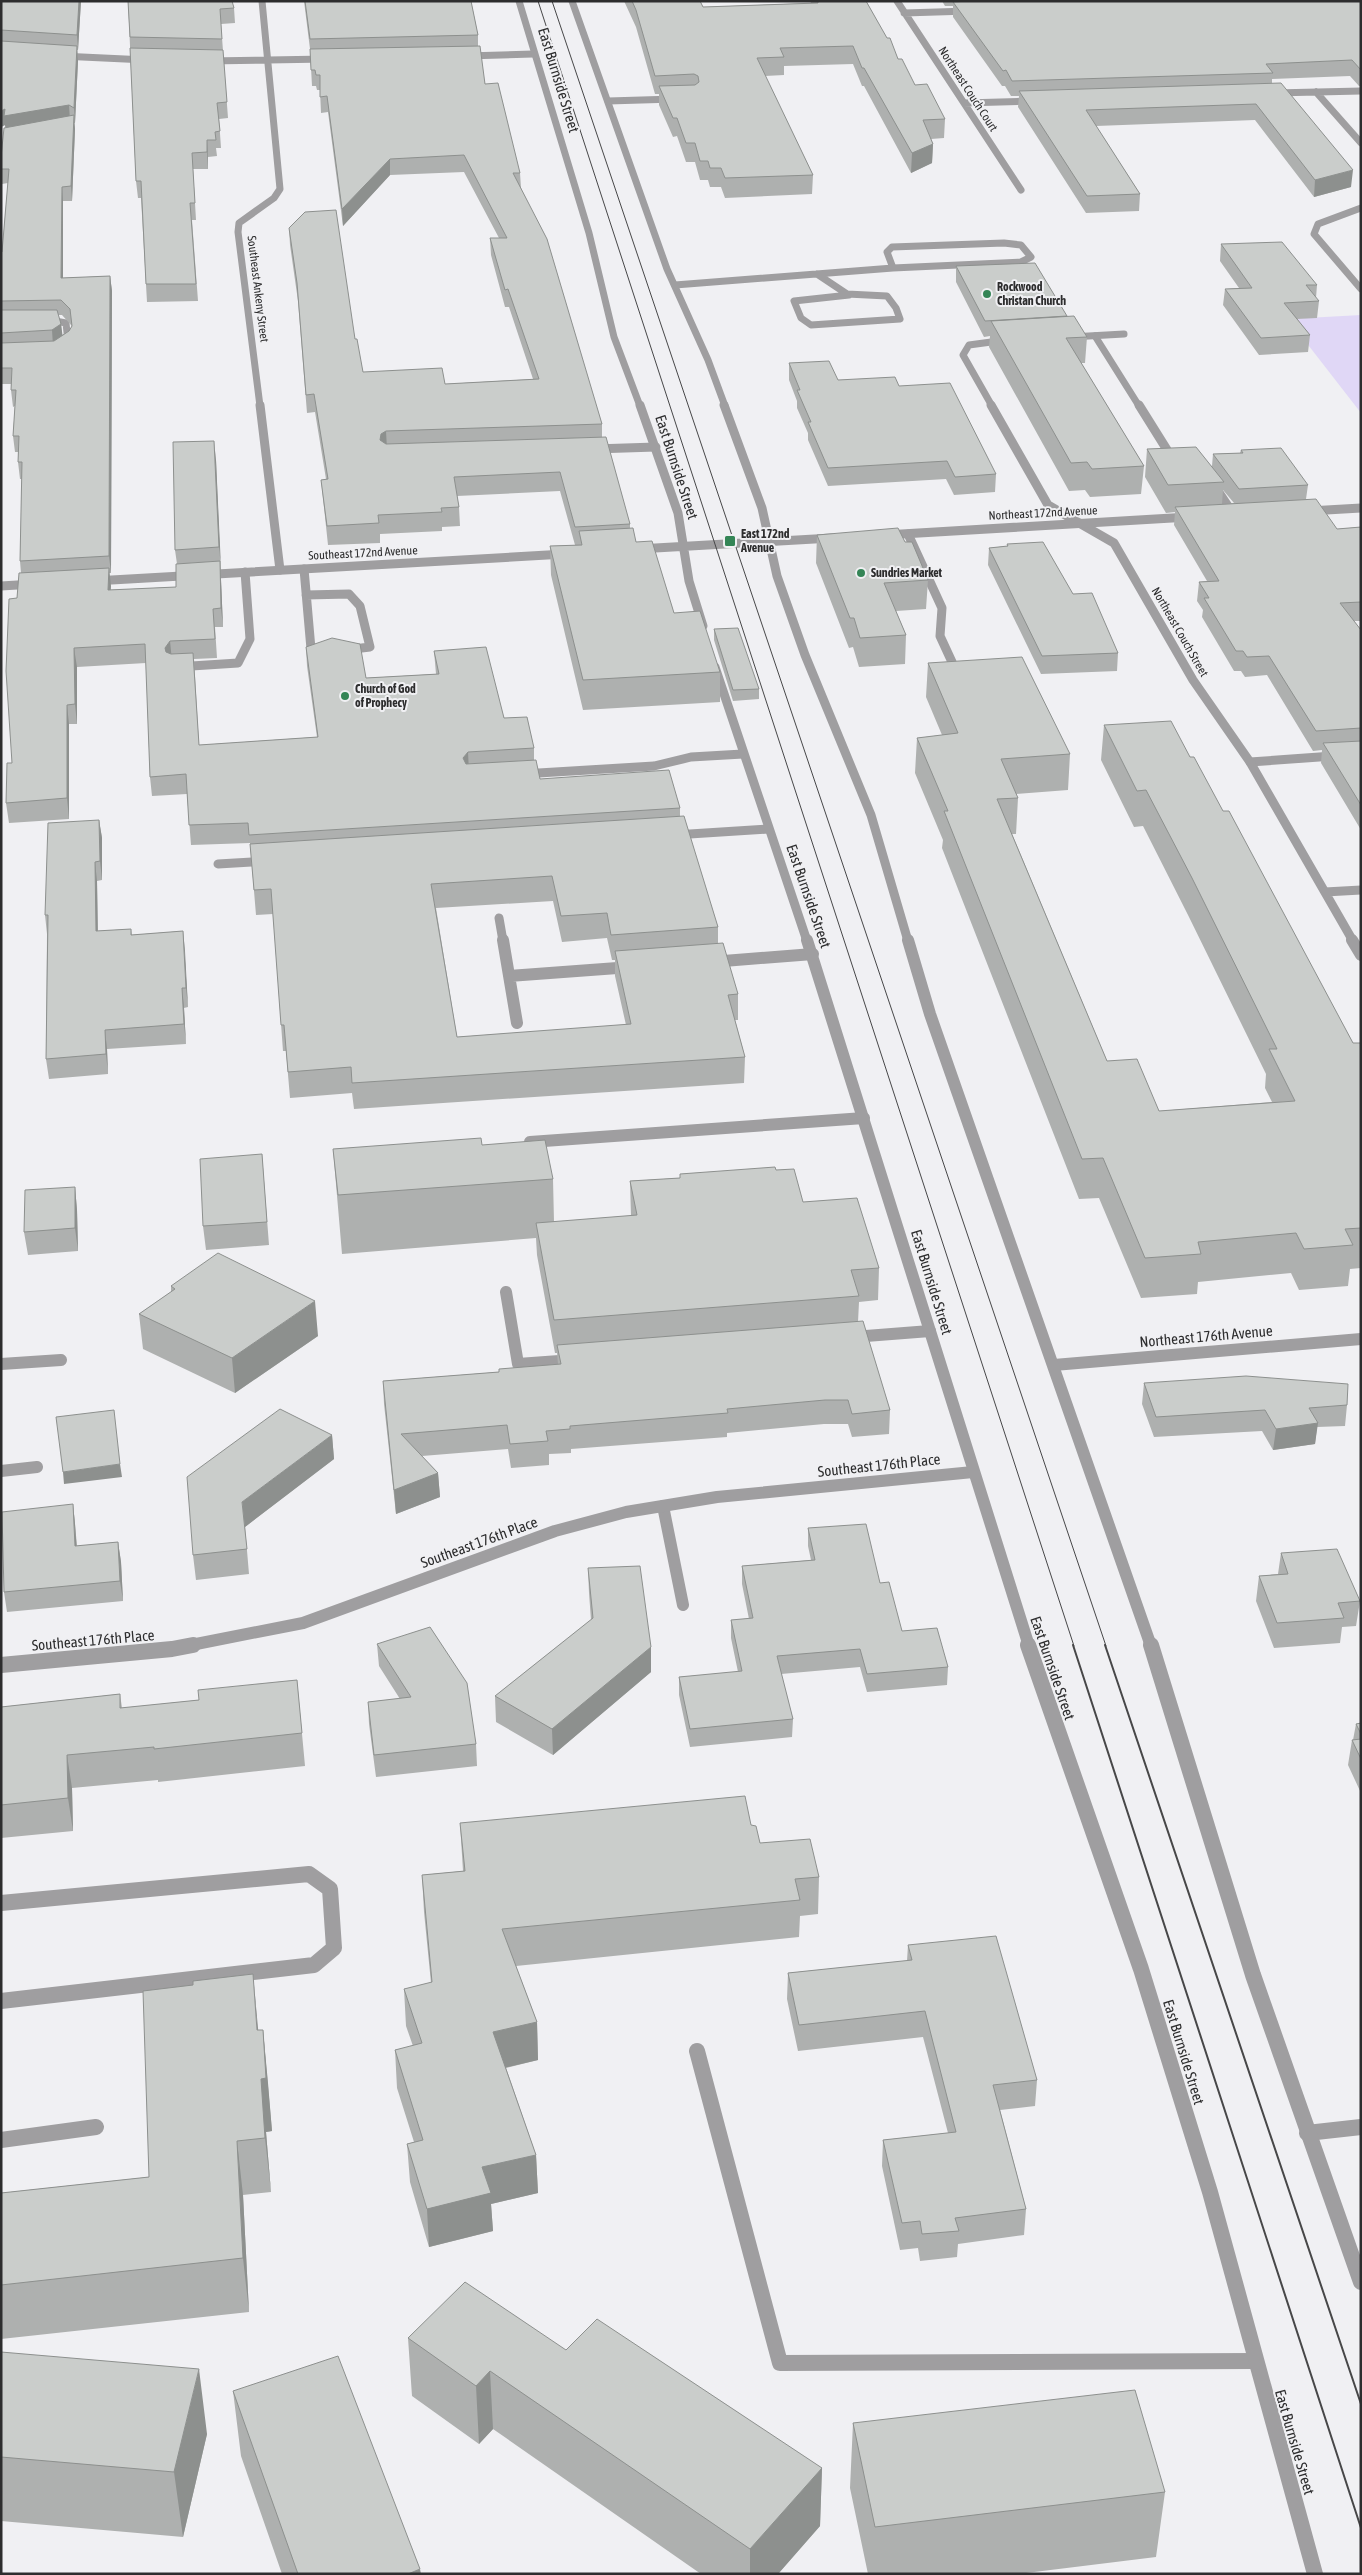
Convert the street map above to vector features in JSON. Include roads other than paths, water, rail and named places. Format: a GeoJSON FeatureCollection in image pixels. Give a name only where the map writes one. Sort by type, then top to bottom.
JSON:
{"type":"FeatureCollection","features":[{"type":"Feature","properties":{"kind":"street","name":"Southeast Ankeny Street"},"geometry":{"type":"LineString","coordinates":[[262,1],[280,189],[274,198],[239,222],[238,232],[280,570]]}},
{"type":"Feature","properties":{"kind":"street","name":"East Burnside Street"},"geometry":{"type":"LineString","coordinates":[[519,1],[533,54],[589,233],[614,337],[656,447],[678,514],[689,581],[706,636]]}},
{"type":"Feature","properties":{"kind":"street"},"geometry":{"type":"LineString","coordinates":[[572,1],[675,285],[723,401],[762,508],[777,576],[805,655],[871,815],[930,1014],[1152,1648],[1240,1934],[1307,2133],[1361,2282]]}},
{"type":"Feature","properties":{"kind":"street","name":"Northeast Couch Court"},"geometry":{"type":"LineString","coordinates":[[897,1],[1021,190]]}},
{"type":"Feature","properties":{"kind":"street"},"geometry":{"type":"LineString","coordinates":[[904,13],[973,11]]}},
{"type":"Feature","properties":{"kind":"street"},"geometry":{"type":"LineString","coordinates":[[456,56],[533,54]]}},
{"type":"Feature","properties":{"kind":"street"},"geometry":{"type":"LineString","coordinates":[[57,56],[156,61]]}},
{"type":"Feature","properties":{"kind":"street"},"geometry":{"type":"LineString","coordinates":[[205,61],[337,59]]}},
{"type":"Feature","properties":{"kind":"street"},"geometry":{"type":"LineString","coordinates":[[1268,94],[1361,91]]}},
{"type":"Feature","properties":{"kind":"street"},"geometry":{"type":"LineString","coordinates":[[1316,92],[1361,143]]}},
{"type":"Feature","properties":{"kind":"street"},"geometry":{"type":"LineString","coordinates":[[608,102],[685,98]]}},
{"type":"Feature","properties":{"kind":"street"},"geometry":{"type":"LineString","coordinates":[[964,103],[1042,100]]}},
{"type":"Feature","properties":{"kind":"street"},"geometry":{"type":"LineString","coordinates":[[1361,208],[1318,224],[1314,234],[1361,289]]}},
{"type":"Feature","properties":{"kind":"street"},"geometry":{"type":"LineString","coordinates":[[675,285],[893,268],[1020,262],[1031,257],[1021,245],[1004,243],[892,247],[887,252],[893,268]]}},
{"type":"Feature","properties":{"kind":"street"},"geometry":{"type":"LineString","coordinates":[[816,274],[849,295],[886,295],[895,303],[900,319],[811,325],[800,318],[794,301],[849,295]]}},
{"type":"Feature","properties":{"kind":"street"},"geometry":{"type":"LineString","coordinates":[[37,320],[52,319],[66,323],[68,342],[55,351]]}},
{"type":"Feature","properties":{"kind":"street"},"geometry":{"type":"LineString","coordinates":[[1058,338],[1124,334]]}},
{"type":"Feature","properties":{"kind":"street"},"geometry":{"type":"LineString","coordinates":[[1095,336],[1169,453],[1190,461]]}},
{"type":"Feature","properties":{"kind":"street","name":"Northeast Couch Street"},"geometry":{"type":"LineString","coordinates":[[1020,340],[991,341],[968,346],[963,355],[1048,505],[1114,543],[1192,680],[1250,762],[1361,955]]}},
{"type":"Feature","properties":{"kind":"street"},"geometry":{"type":"LineString","coordinates":[[583,450],[656,447]]}},
{"type":"Feature","properties":{"kind":"street"},"geometry":{"type":"LineString","coordinates":[[1209,478],[1234,515]]}},
{"type":"Feature","properties":{"kind":"street"},"geometry":{"type":"LineString","coordinates":[[1302,511],[1361,508]]}},
{"type":"Feature","properties":{"kind":"street","name":"Northeast 172nd Avenue"},"geometry":{"type":"LineString","coordinates":[[878,536],[1196,517]]}},
{"type":"Feature","properties":{"kind":"street"},"geometry":{"type":"LineString","coordinates":[[908,534],[942,608],[940,636],[952,662]]}},
{"type":"Feature","properties":{"kind":"street"},"geometry":{"type":"LineString","coordinates":[[631,550],[839,538]]}},
{"type":"Feature","properties":{"kind":"street","name":"Southeast 172nd Avenue"},"geometry":{"type":"LineString","coordinates":[[79,582],[571,553]]}},
{"type":"Feature","properties":{"kind":"street"},"geometry":{"type":"LineString","coordinates":[[304,569],[310,649],[326,651],[370,647],[360,606],[349,594],[306,594]]}},
{"type":"Feature","properties":{"kind":"street"},"geometry":{"type":"LineString","coordinates":[[173,667],[238,663],[250,639],[245,572]]}},
{"type":"Feature","properties":{"kind":"street"},"geometry":{"type":"LineString","coordinates":[[1,586],[40,584]]}},
{"type":"Feature","properties":{"kind":"street","name":"East Burnside Street"},"geometry":{"type":"LineString","coordinates":[[712,655],[742,754],[813,954],[973,1472],[1048,1704],[1140,1969],[1210,2192],[1315,2574]]}},
{"type":"Feature","properties":{"kind":"street"},"geometry":{"type":"LineString","coordinates":[[508,776],[654,766],[691,757],[742,754]]}},
{"type":"Feature","properties":{"kind":"street"},"geometry":{"type":"LineString","coordinates":[[1250,762],[1361,754]]}},
{"type":"Feature","properties":{"kind":"street"},"geometry":{"type":"LineString","coordinates":[[660,836],[768,829]]}},
{"type":"Feature","properties":{"kind":"street"},"geometry":{"type":"LineString","coordinates":[[218,864],[277,860]]}},
{"type":"Feature","properties":{"kind":"street"},"geometry":{"type":"LineString","coordinates":[[1326,892],[1361,890]]}},
{"type":"Feature","properties":{"kind":"street"},"geometry":{"type":"LineString","coordinates":[[500,918],[517,1023]]}},
{"type":"Feature","properties":{"kind":"street"},"geometry":{"type":"LineString","coordinates":[[695,963],[813,954]]}},
{"type":"Feature","properties":{"kind":"street"},"geometry":{"type":"LineString","coordinates":[[509,976],[646,966]]}},
{"type":"Feature","properties":{"kind":"street"},"geometry":{"type":"LineString","coordinates":[[516,1143],[864,1118]]}},
{"type":"Feature","properties":{"kind":"street"},"geometry":{"type":"LineString","coordinates":[[506,1292],[518,1364],[587,1359]]}},
{"type":"Feature","properties":{"kind":"street"},"geometry":{"type":"LineString","coordinates":[[842,1338],[930,1331]]}},
{"type":"Feature","properties":{"kind":"street","name":"Northeast 176th Avenue"},"geometry":{"type":"LineString","coordinates":[[1054,1365],[1361,1339]]}},
{"type":"Feature","properties":{"kind":"street"},"geometry":{"type":"LineString","coordinates":[[1,1364],[61,1360]]}},
{"type":"Feature","properties":{"kind":"street"},"geometry":{"type":"LineString","coordinates":[[1,1471],[37,1467]]}},
{"type":"Feature","properties":{"kind":"street","name":"Southeast 176th Place"},"geometry":{"type":"LineString","coordinates":[[1,1665],[172,1649],[303,1623],[555,1531],[626,1512],[717,1497],[973,1472]]}},
{"type":"Feature","properties":{"kind":"street"},"geometry":{"type":"LineString","coordinates":[[663,1506],[683,1604]]}},
{"type":"Feature","properties":{"kind":"street"},"geometry":{"type":"LineString","coordinates":[[1,1903],[309,1874],[330,1889],[334,1948],[314,1965],[1,2001]]}},
{"type":"Feature","properties":{"kind":"street"},"geometry":{"type":"LineString","coordinates":[[698,2051],[780,2363],[1255,2361]]}},
{"type":"Feature","properties":{"kind":"street"},"geometry":{"type":"LineString","coordinates":[[1,2140],[96,2127]]}},
{"type":"Feature","properties":{"kind":"street"},"geometry":{"type":"LineString","coordinates":[[1307,2133],[1361,2127]]}},
{"type":"Feature","properties":{"kind":"tram line"},"geometry":{"type":"LineString","coordinates":[[538,1],[1074,1646]]}},
{"type":"Feature","properties":{"kind":"tram line"},"geometry":{"type":"LineString","coordinates":[[552,1],[1106,1646]]}},
{"type":"Feature","properties":{"kind":"tram line"},"geometry":{"type":"LineString","coordinates":[[1073,1645],[1361,2528]]}},
{"type":"Feature","properties":{"kind":"tram line"},"geometry":{"type":"LineString","coordinates":[[1105,1645],[1361,2404]]}},
{"type":"Feature","properties":{"kind":"place","name":"Rockwood Christan Church"},"geometry":{"type":"Point","coordinates":[987,294]}},
{"type":"Feature","properties":{"kind":"place","name":"East 172nd Avenue"},"geometry":{"type":"Point","coordinates":[730,541]}},
{"type":"Feature","properties":{"kind":"place","name":"Sundries Market"},"geometry":{"type":"Point","coordinates":[861,573]}},
{"type":"Feature","properties":{"kind":"place","name":"Church of God of Prophecy"},"geometry":{"type":"Point","coordinates":[345,696]}}]}
